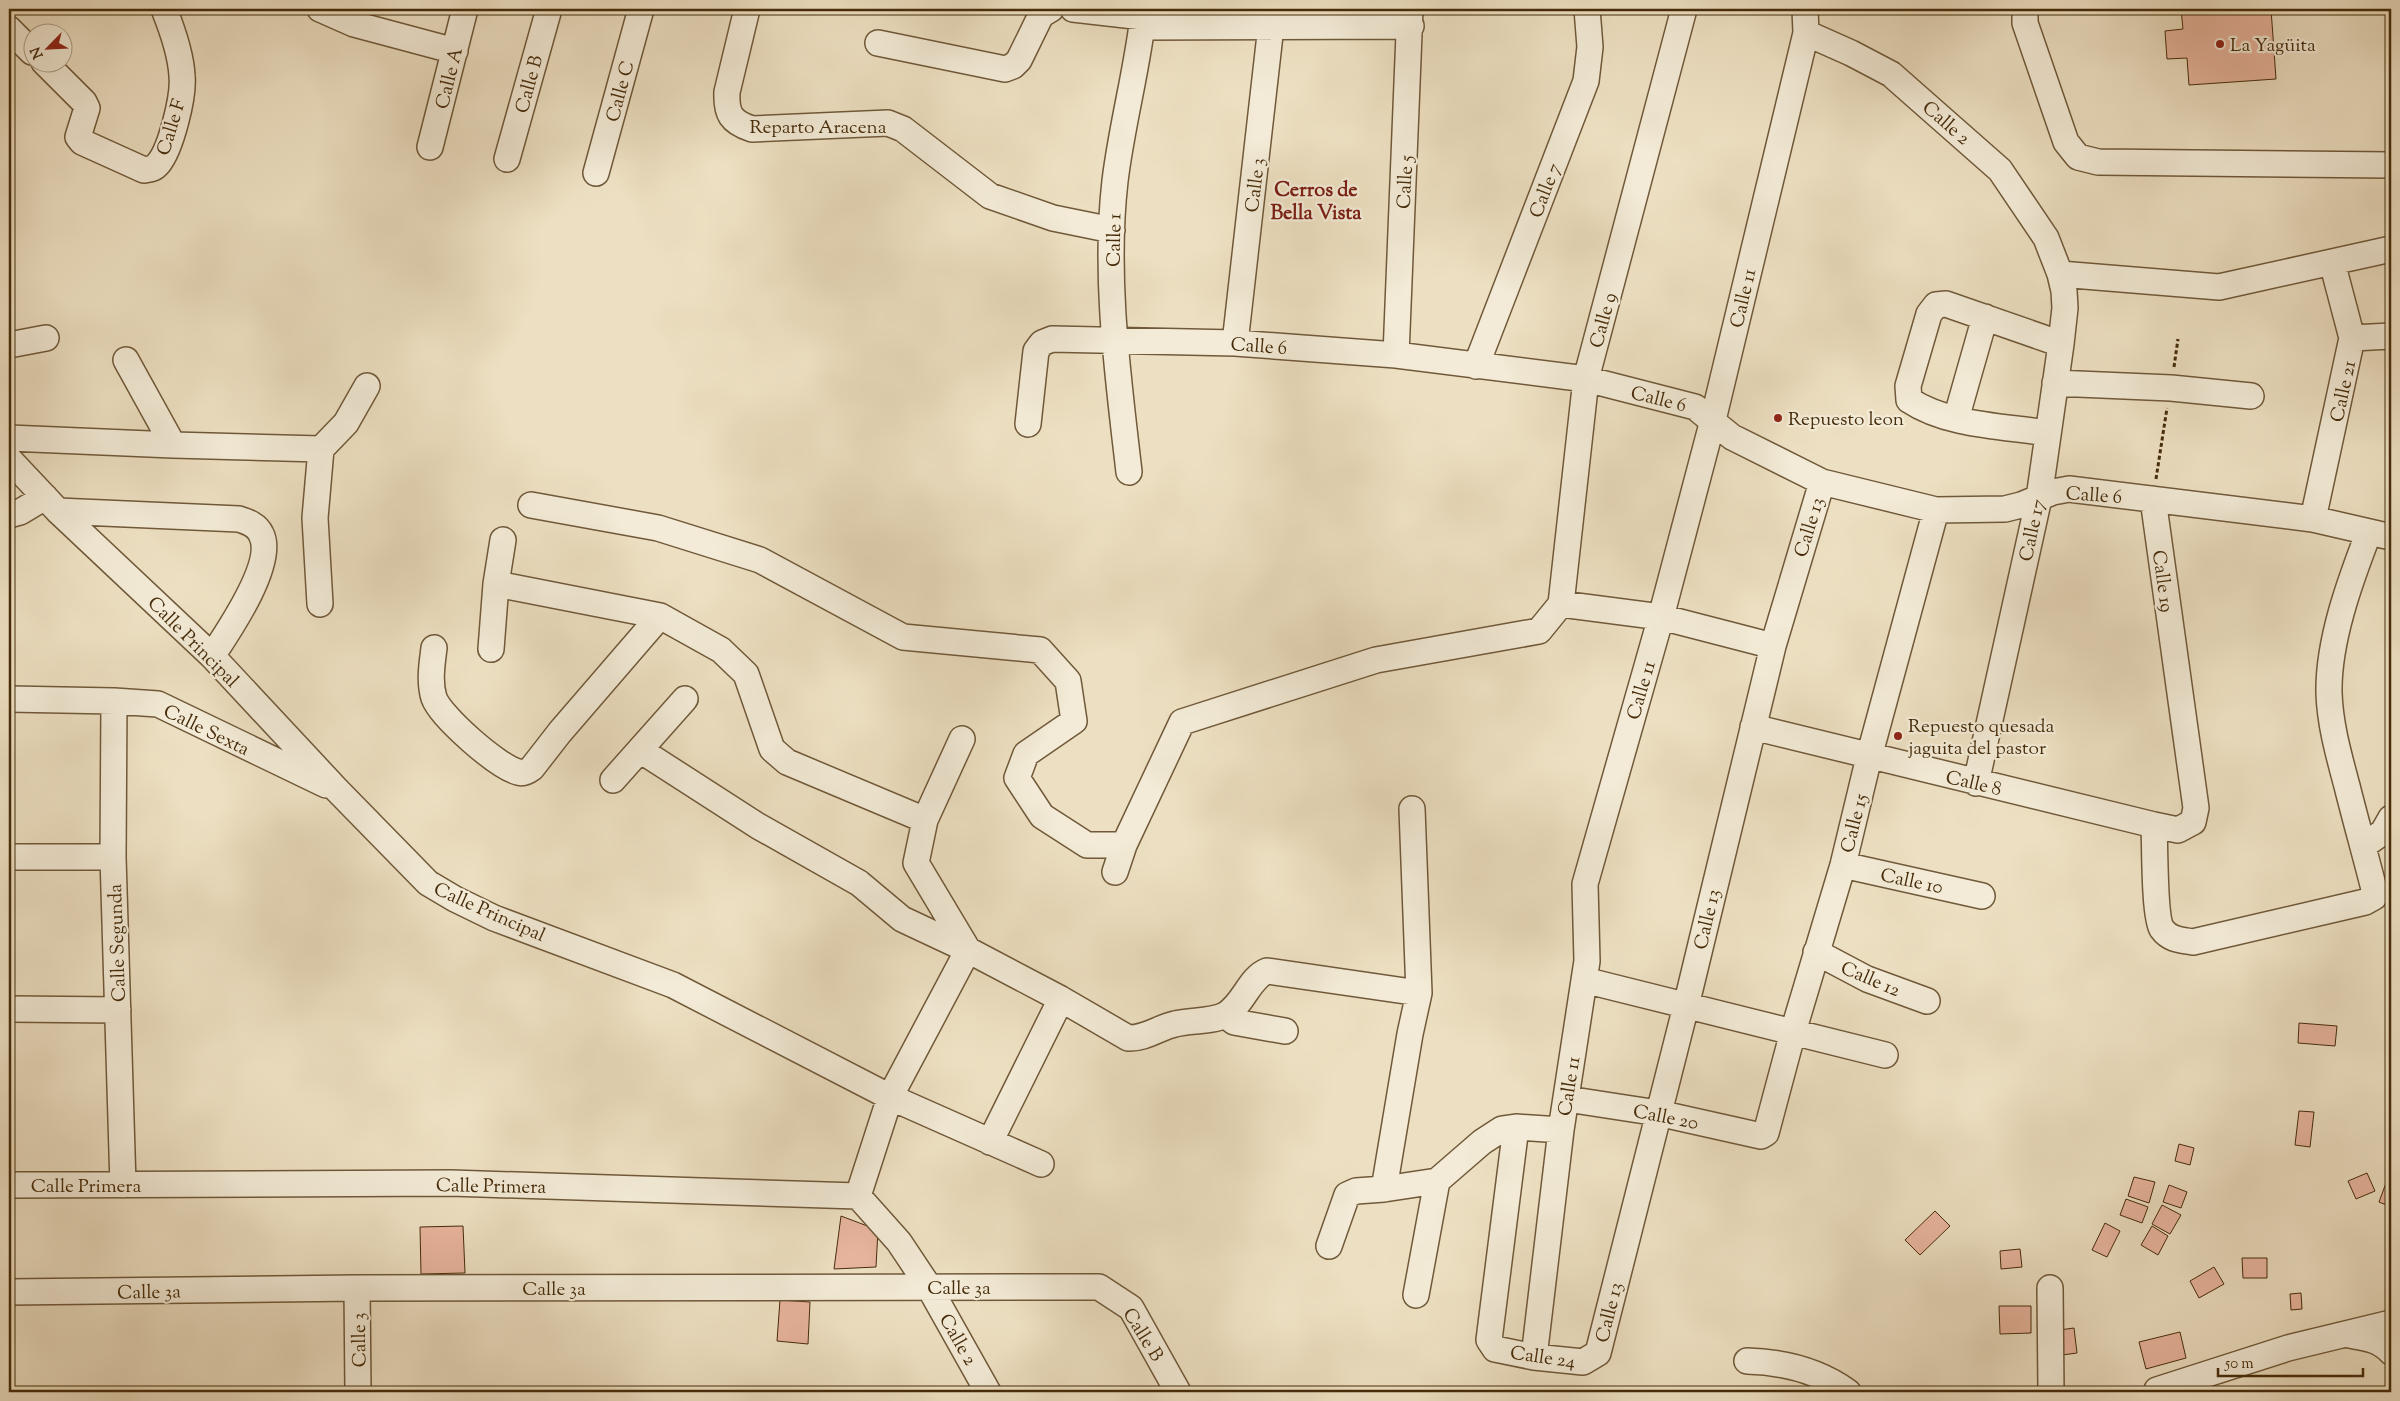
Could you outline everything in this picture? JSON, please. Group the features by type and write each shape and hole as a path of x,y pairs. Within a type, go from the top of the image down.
{"street":[{"name":"Calle F","path":"54,72 88,108 79,128 78,137 82,142 144,170 152,169 158,164 173,130 180,101 182,76 164,9"},
{"path":"320,9 354,24 455,51"},
{"name":"Calle A","path":"430,147 465,9"},
{"name":"Calle B","path":"507,159 549,9"},
{"name":"Calle C","path":"596,174 641,9"},
{"name":"Reparto Aracena","path":"747,9 727,92 726,106 731,118 740,125 752,129 888,123 904,130 990,196 1053,218 1112,230"},
{"path":"878,43 1005,69 1013,66 1018,60 1041,15 1051,9"},
{"path":"1073,9 1143,18 1286,20 1410,17"},
{"name":"Calle 7","path":"1476,366 1586,81 1590,47 1587,9"},
{"name":"Calle 9","path":"1561,604 1586,379 1684,9"},
{"path":"2025,9 2025,23 2066,142 2078,157 2098,162 2391,165"},
{"name":"Calle 5","path":"1396,355 1410,17"},
{"name":"Calle 1","path":"1129,472 1114,339 1112,230 1115,182 1143,18"},
{"name":"Calle 3","path":"1235,343 1286,20"},
{"name":"Calle 2","path":"1805,21 1852,53 1891,74 2000,170 2046,238 2060,274"},
{"name":"Calle 11","path":"1534,1357 1562,1130 1587,961 1585,884 1661,617 1713,420 1805,21"},
{"path":"9,29 22,42"},
{"path":"2060,274 2219,287 2391,250"},
{"name":"Calle 21","path":"2313,519 2352,338 2332,262"},
{"name":"Calle 17","path":"1976,783 2039,498 2065,308 2060,274"},
{"path":"2048,433 1956,419 1919,406 1909,400 1908,386 1929,314 1936,304 1946,304 2061,344"},
{"path":"1956,419 1985,317"},
{"path":"2352,338 2391,336"},
{"path":"9,345 46,338"},
{"name":"Calle 6","path":"1028,424 1036,350 1042,343 1052,339 1235,343 1396,355 1586,379 1695,407 1732,437 1822,482 1936,510 2005,510 2053,492 2069,489 2313,519 2380,535"},
{"path":"126,360 173,446"},
{"path":"2055,383 2171,388 2251,396"},
{"path":"320,604 315,518 321,449 346,423 366,386"},
{"path":"9,438 173,446 321,449"},
{"name":"Calle Principal","path":"9,459 52,504 212,656 337,790 428,883 494,918 673,985 890,1097 1041,1164"},
{"name":"Calle 13","path":"1595,1356 1598,1352 1686,1006 1773,646 1822,482"},
{"name":"Calle 19","path":"2153,499 2196,808 2194,822"},
{"path":"9,515 52,504 239,519 253,524 262,534 263,559 244,607 212,656"},
{"path":"531,505 658,528 760,560 903,637 1040,650 1068,681 1074,721 1026,754 1017,778 1042,816 1087,844 1124,846"},
{"name":"Calle 15","path":"1764,1135 1843,865 1869,757 1936,510"},
{"path":"2154,825 2161,928 2173,939 2193,942 2370,901 2375,893 2341,765 2329,693 2331,665 2343,607 2380,535"},
{"path":"491,648 496,584 503,540"},
{"path":"496,584 660,616 722,650 746,674 772,749 787,762 925,820"},
{"path":"1115,872 1124,846 1182,722 1376,660 1539,631 1561,604 1661,617 1773,646"},
{"path":"434,648 431,676 434,697 442,712 484,752 518,772 526,772 532,768 560,732 660,616"},
{"name":"Calle Sexta","path":"9,699 114,701 158,704 337,790"},
{"path":"613,780 685,699"},
{"name":"Calle Segunda","path":"114,701 113,856 123,1185"},
{"name":"Calle 8","path":"1753,727 1869,757 2154,825 2178,830 2194,822"},
{"path":"962,739 925,820 916,863 968,950"},
{"path":"640,750 758,826 859,883 902,919 968,950 1061,999 1128,1038 1136,1038 1174,1024 1225,1015 1245,997 1252,982 1260,974 1267,971 1419,993"},
{"path":"1384,1189 1410,1034 1419,993 1412,809"},
{"path":"2363,846 2383,832 2391,818"},
{"path":"9,857 113,856"},
{"name":"Calle 10","path":"1843,865 1982,896"},
{"path":"929,1287 899,1242 858,1196 890,1097 968,950"},
{"name":"Calle 12","path":"1816,952 1867,979 1927,1001"},
{"path":"1584,980 1885,1055"},
{"path":"990,1142 1061,999"},
{"path":"9,1010 118,1010"},
{"path":"1225,1015 1234,1022 1285,1031"},
{"name":"Calle 20","path":"1567,1098 1658,1113 1761,1136 1764,1135"},
{"path":"1329,1246 1347,1195 1356,1191 1412,1186 1437,1181 1482,1142 1502,1129 1516,1127 1562,1130"},
{"name":"Calle 24","path":"1516,1127 1489,1340 1490,1345 1495,1349 1534,1357 1583,1362 1595,1356"},
{"path":"1416,1295 1437,1181"},
{"name":"Calle Primera","path":"9,1185 451,1183 858,1196"},
{"name":"Calle 2","path":"929,1287 988,1392"},
{"name":"Calle B","path":"1099,1287 1131,1308 1178,1392"},
{"name":"Calle 3a","path":"9,1292 358,1288 1099,1287"},
{"name":"Calle 3","path":"358,1288 358,1392"},
{"path":"2050,1288 2051,1392"},
{"path":"2159,1391 2288,1348 2391,1323"},
{"path":"2342,1334 2371,1338 2383,1343 2391,1352"},
{"path":"1746,1362 1771,1362 1816,1374 1848,1392"}],"path":[{"path":"2153,499 2178,339"}],"building":[{"name":"La Yagüita","path":"2181,9 2271,9 2276,79 2189,85 2187,58 2167,59 2165,31 2183,29"},
{"path":"2299,1023 2337,1026 2335,1046 2298,1043"},
{"path":"2299,1111 2314,1112 2310,1147 2295,1145"},
{"path":"2179,1144 2194,1148 2190,1165 2175,1161"},
{"path":"2367,1173 2375,1191 2356,1199 2348,1181"},
{"path":"2134,1177 2155,1182 2149,1203 2128,1196"},
{"path":"2386,1183 2391,1185 2391,1207 2379,1202"},
{"path":"2169,1185 2187,1192 2181,1208 2163,1202"},
{"path":"2126,1199 2148,1207 2142,1223 2120,1215"},
{"path":"2162,1205 2181,1215 2170,1234 2152,1224"},
{"path":"1935,1211 1950,1226 1920,1255 1905,1240"},
{"path":"841,1216 878,1230 876,1267 834,1269"},
{"path":"2105,1223 2120,1231 2107,1257 2092,1250"},
{"path":"463,1226 465,1273 421,1274 420,1227"},
{"path":"2152,1226 2168,1236 2158,1255 2141,1245"},
{"path":"2020,1249 2022,1267 2001,1269 2000,1251"},
{"path":"2242,1258 2267,1258 2267,1278 2243,1278"},
{"path":"2214,1267 2224,1284 2199,1298 2190,1281"},
{"path":"2301,1293 2302,1309 2291,1310 2290,1294"},
{"path":"780,1300 810,1302 808,1344 777,1341"},
{"path":"1999,1306 2031,1306 2031,1333 2000,1334"},
{"path":"2074,1328 2077,1353 2055,1356 2052,1331"},
{"path":"2180,1332 2186,1358 2146,1369 2139,1342"}],"place":[{"name":"La Yagüita","path":"2220,44"},
{"name":"Repuesto leon","path":"1778,418"},
{"name":"Repuesto quesada jaguita del pastor","path":"1898,736"}],"district":[{"name":"Cerros de Bella Vista","path":"1316,200"}]}
